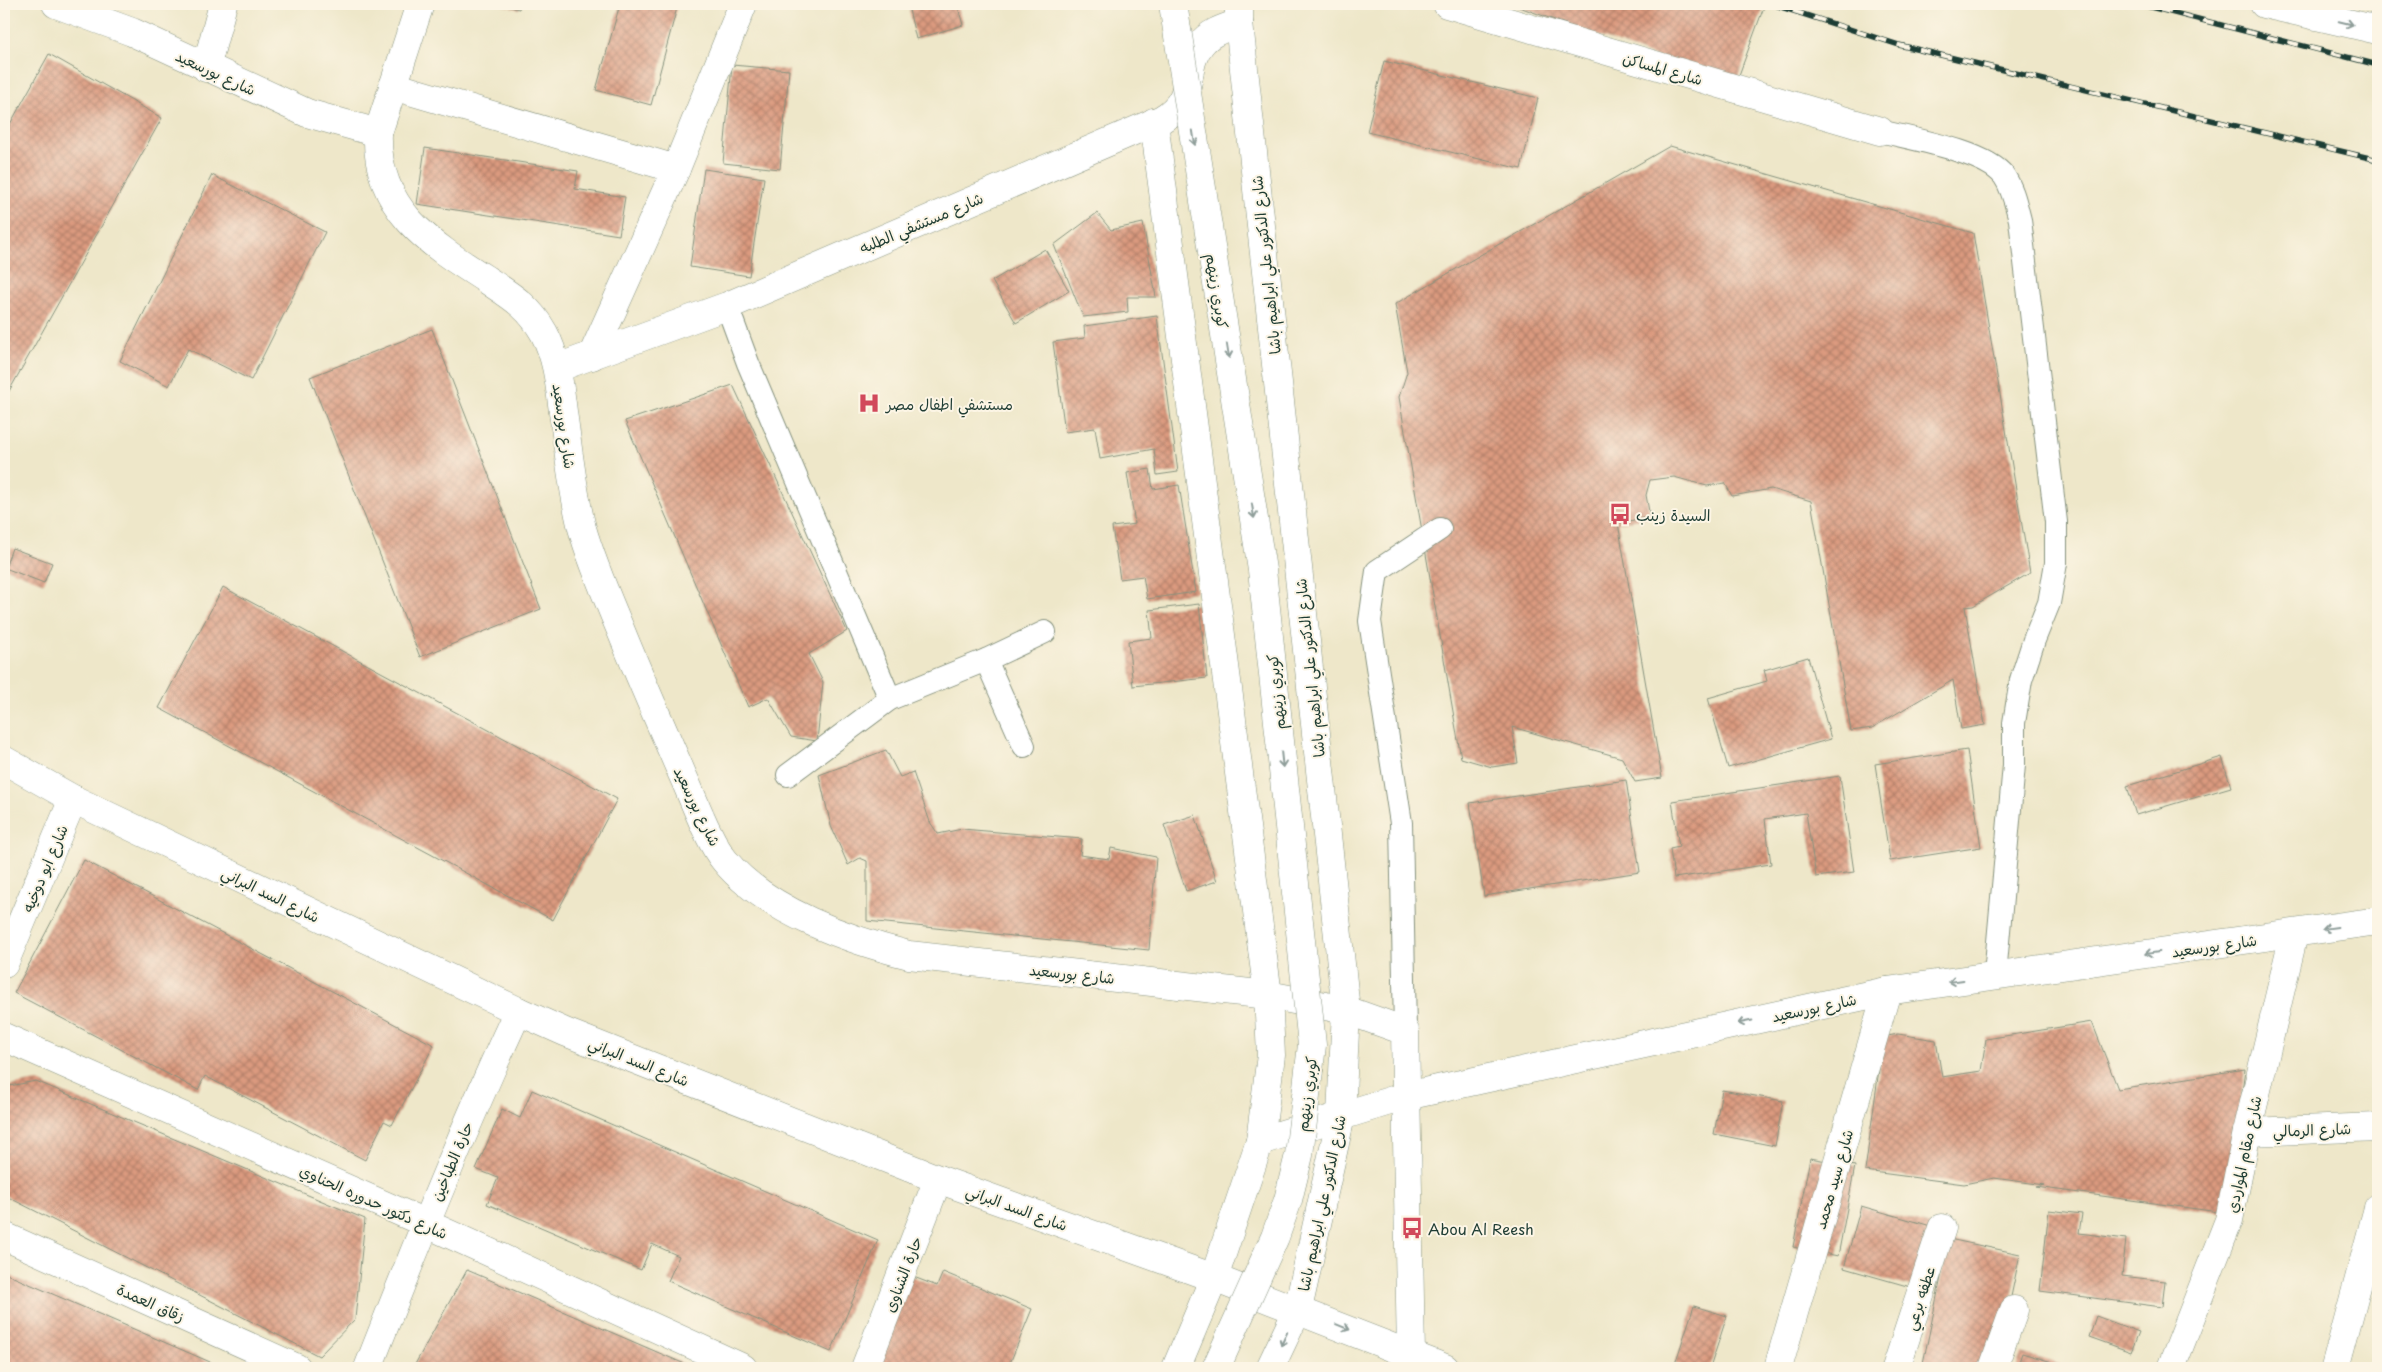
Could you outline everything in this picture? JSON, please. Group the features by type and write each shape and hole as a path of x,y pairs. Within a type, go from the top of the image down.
{"street":[{"path":"206,68 223,4"},
{"name":"شارع بورسعيد","path":"420,4 378,133 377,151 382,178 394,202 410,223 454,258 519,300 544,333 557,368 581,519 598,575 661,729 700,814 724,860 749,884 788,909 827,929 868,945 910,955 1268,995 1346,1010 1405,1031"},
{"path":"592,356 676,169 743,4"},
{"name":"كوبري زينهم","path":"1173,4 1262,570 1312,1045 1299,1155 1288,1200 1275,1237 1216,1368"},
{"name":"شارع المساكن","path":"1447,4 1880,131"},
{"name":"شارع بورسعيد","path":"66,5 132,32 307,114 378,133"},
{"path":"2277,5 2378,30"},
{"name":"شارع مستشفي الطلبه","path":"557,368 727,306 1170,114 1182,99 1200,45 1239,14"},
{"name":"شارع الدكتور علي ابراهيم باشا","path":"1239,14 1346,1010 1341,1116 1298,1309 1270,1368"},
{"path":"393,86 676,169"},
{"path":"1154,122 1268,995 1271,1056 1260,1141 1214,1278 1176,1368"},
{"name":"شارع السد البراني","path":"4,760 74,799 518,1011 938,1179 1298,1309 1445,1368"},
{"name":"شارع ابو دوخيه","path":"4,964 74,799"},
{"name":"شارع بورسعيد","path":"1260,1141 1406,1096 1887,991 2378,921"},
{"name":"شارع مقام المواردي","path":"2171,1368 2229,1220 2247,1132 2294,934"},
{"name":"شارع سيد محمد","path":"1778,1368 1887,991"},
{"name":"حارة الطباخين","path":"368,1368 475,1103 518,1011"},
{"path":"1405,1031 1411,1355"},
{"name":"شارع دكتور حدوره الحناوي","path":"4,1037 425,1223 743,1368"},
{"name":"شارع الرمالي","path":"2247,1132 2378,1127"},
{"name":"حارة الشناوى","path":"865,1368 938,1179"},
{"path":"2335,1368 2378,1208"},
{"name":"عطفه برعي","path":"1896,1368 1942,1228"},
{"name":"زقاق العمدة","path":"4,1236 297,1368"},
{"path":"1994,1368 2014,1310"}],"lane":[{"path":"1880,131 1966,154 1992,165 2003,176 2015,198 2020,220 2056,522 2056,563 2049,603 2021,680 2014,723 2014,765 1995,975"},
{"path":"727,306 748,362 890,699"},
{"path":"1405,1031 1401,823 1370,621 1378,571 1440,529"},
{"path":"788,776 890,699 986,660 1045,632"},
{"path":"986,660 1024,746"}],"building":[{"path":"498,4 520,4 519,9"},
{"path":"620,4 678,4 651,105 596,90"},
{"path":"930,4 957,4 963,25 916,39 909,10"},
{"path":"1511,4 1765,4 1735,86"},
{"path":"49,54 162,118 4,400 4,135"},
{"path":"1384,61 1538,98 1521,169 1367,132"},
{"path":"732,65 789,70 780,169 723,163"},
{"path":"1670,146 1973,233 2030,573 1973,606 1965,607 1985,725 1961,729 1953,680 1872,728 1851,731 1811,501 1771,489 1732,496 1725,483 1707,486 1674,477 1650,480 1646,495 1650,517 1618,523 1662,778 1635,782 1622,758 1512,727 1518,763 1492,767 1461,758 1399,397 1407,372 1395,304"},
{"path":"425,148 578,171 575,189 625,197 619,235 417,204"},
{"path":"704,169 764,178 749,276 690,267"},
{"path":"212,175 325,232 251,380 188,349 169,386 120,361"},
{"path":"1097,213 1111,230 1143,223 1156,297 1127,297 1128,312 1083,317 1054,245"},
{"path":"1045,249 1069,291 1016,323 992,281"},
{"path":"1157,316 1178,472 1157,475 1154,449 1100,459 1095,428 1065,432 1053,342 1085,338 1084,326"},
{"path":"432,329 541,609 420,657 310,377"},
{"path":"733,385 847,631 809,654 823,682 817,741 791,737 768,698 748,707 625,421"},
{"path":"1150,469 1153,489 1179,485 1196,592 1147,599 1143,576 1120,579 1112,527 1135,524 1127,473"},
{"path":"12,548 52,563 44,583 5,568"},
{"path":"223,587 617,799 553,920 159,708"},
{"path":"1199,604 1207,678 1133,686 1128,641 1152,638 1149,610"},
{"path":"1808,657 1831,739 1728,768 1708,698 1767,681 1764,670"},
{"path":"886,750 900,777 913,772 930,822 938,834 962,829 1082,839 1080,855 1109,859 1111,848 1156,857 1149,950 867,921 867,861 860,858 848,865 831,826 819,775"},
{"path":"1967,750 1981,847 1890,861 1875,764"},
{"path":"2222,757 2231,787 2136,815 2127,786"},
{"path":"1840,776 1854,872 1816,877 1806,813 1765,819 1771,864 1674,878 1670,849 1679,847 1672,801"},
{"path":"1626,780 1640,872 1484,896 1470,803"},
{"path":"1195,815 1217,881 1186,891 1164,825"},
{"path":"84,860 434,1045 392,1125 384,1121 365,1160 205,1076 198,1090 14,993"},
{"path":"2092,1022 2118,1089 2245,1069 2226,1213 2036,1187 2045,1185 1994,1178 1964,1184 1865,1171 1881,1055 1878,1038 1898,1034 1936,1040 1942,1077 1981,1071 1986,1039"},
{"path":"36,1081 365,1219 355,1319 319,1356 4,1195 4,1087"},
{"path":"532,1090 878,1240 831,1352 668,1281 679,1256 652,1244 641,1270 487,1204 498,1178 476,1169 502,1109 520,1118"},
{"path":"1722,1090 1783,1101 1775,1146 1714,1134"},
{"path":"1810,1158 1855,1166 1838,1256 1793,1247"},
{"path":"1861,1206 1945,1230 1928,1292 1844,1268"},
{"path":"2049,1210 2082,1214 2079,1233 2126,1239 2122,1276 2165,1281 2162,1307 2040,1291"},
{"path":"1949,1239 2020,1254 1996,1368 1922,1368"},
{"path":"467,1270 694,1368 413,1368"},
{"path":"943,1272 1032,1309 1008,1368 874,1368 911,1276 937,1286"},
{"path":"4,1273 224,1368 4,1368"},
{"path":"1694,1306 1727,1316 1710,1368 1689,1368 1675,1364"},
{"path":"2096,1316 2139,1332 2131,1352 2089,1337"},
{"path":"2022,1353 2072,1368 2017,1368"}],"railway":[{"path":"1772,4 1899,45 2378,160"},
{"path":"2139,4 2378,65"}],"place":[{"name":"مستشفي اطفال مصر","path":"869,403"},
{"name":"السيدة زينب","path":"1620,514"},
{"name":"Abou Al Reesh","path":"1412,1228"}]}
